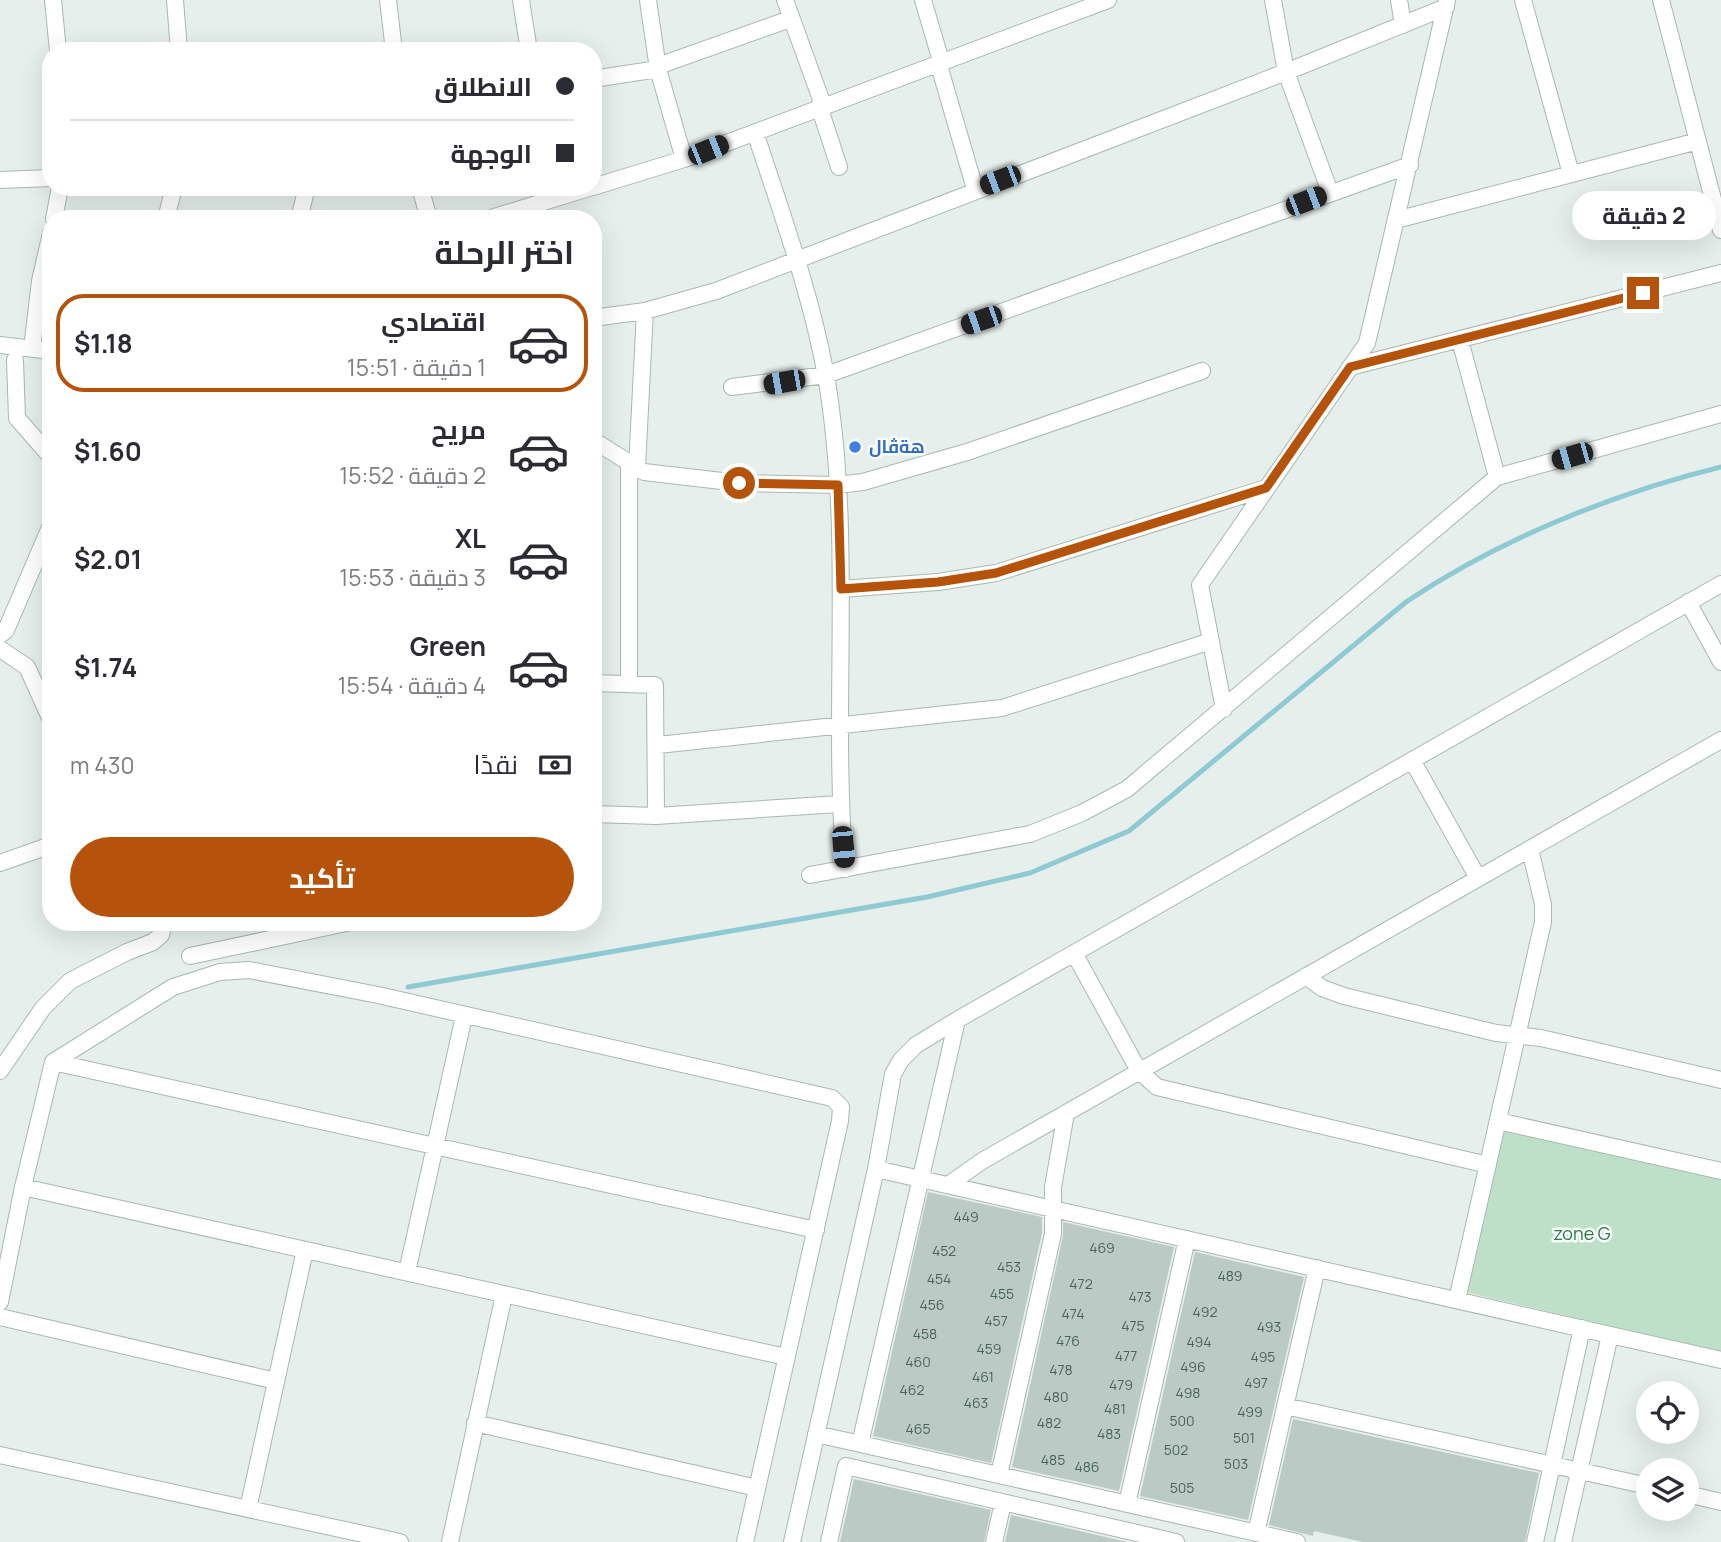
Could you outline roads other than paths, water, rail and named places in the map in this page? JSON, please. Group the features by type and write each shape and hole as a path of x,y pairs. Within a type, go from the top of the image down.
{"street":[{"path":"53,0 57,42"},
{"path":"175,0 178,42"},
{"path":"388,0 393,42"},
{"path":"521,0 528,42"},
{"path":"648,0 658,67 684,159"},
{"path":"785,0 839,167"},
{"path":"923,0 975,189"},
{"path":"1055,0 1061,17"},
{"path":"602,184 684,159 1108,0"},
{"path":"1273,0 1286,72 1331,192"},
{"path":"1399,0 1403,24"},
{"path":"1523,0 1571,174"},
{"path":"1661,0 1721,230"},
{"path":"602,317 645,311 716,291 975,189 1286,72 1447,3"},
{"path":"1224,709 1200,585 1367,343 1447,3"},
{"path":"602,77 658,67 790,19"},
{"path":"755,132 797,260 826,375 838,485 841,589 839,804 845,869"},
{"path":"1396,220 1698,141"},
{"path":"732,387 826,375 1410,165"},
{"path":"0,180 42,178"},
{"path":"518,210 563,196"},
{"path":"42,272 22,352 17,418 42,447"},
{"path":"1350,367 1721,273"},
{"path":"629,684 633,465 645,311"},
{"path":"1460,340 1497,477"},
{"path":"0,345 22,352 42,351"},
{"path":"0,386 22,352"},
{"path":"602,446 644,472 739,483 838,485 863,482 967,452 1202,371"},
{"path":"810,875 1030,834 1082,813 1127,789 1497,477 1721,414"},
{"path":"841,589 938,582 996,573 1266,488"},
{"path":"0,635 6,630 42,546"},
{"path":"792,1542 876,1169 893,1074 916,1045 1721,584"},
{"path":"1688,602 1721,662"},
{"path":"658,745 839,728 1002,708 1211,641"},
{"path":"0,649 27,667 42,700"},
{"path":"602,684 655,685 658,745 656,816"},
{"path":"948,1185 982,1161 1721,740"},
{"path":"1412,760 1478,878"},
{"path":"602,814 656,816 839,804"},
{"path":"0,863 42,848"},
{"path":"1457,1300 1543,922 1543,904 1530,849"},
{"path":"0,1071 43,1008 70,981 153,942 162,931"},
{"path":"190,956 308,931"},
{"path":"1074,953 1139,1071 1157,1087 1488,1165"},
{"path":"0,1302 23,1188 53,1062 173,987 219,972 249,970 832,1098 841,1107 841,1121 745,1542"},
{"path":"1306,976 1322,988 1344,996 1496,1033 1518,1035 1721,1080"},
{"path":"407,1272 464,1016"},
{"path":"860,1444 957,1020"},
{"path":"53,1062 816,1230"},
{"path":"999,1475 1053,1234 1052,1209 1066,1113"},
{"path":"1498,1121 1721,1171"},
{"path":"876,1169 1721,1360"},
{"path":"23,1188 786,1357"},
{"path":"1127,1504 1187,1239"},
{"path":"248,1509 305,1250"},
{"path":"1256,1533 1317,1268"},
{"path":"450,1542 504,1295"},
{"path":"0,1317 276,1381"},
{"path":"1535,1542 1582,1328"},
{"path":"1563,1542 1610,1335"},
{"path":"1285,1406 1636,1483"},
{"path":"475,1423 757,1488"},
{"path":"816,1434 1297,1542"},
{"path":"0,1455 248,1509 345,1537 400,1542"},
{"path":"829,1542 846,1466 1174,1542"},
{"path":"1699,1497 1721,1502"},
{"path":"994,1542 1003,1503"}],"waterway":[{"path":"408,987 927,897 1030,873 1129,831 1406,602 1442,579 1558,521 1639,491 1721,467"}],"place":[{"name":"هةڤال","path":"855,447"}],"park label":[{"name":"zone G","path":"1582,1234"}]}
